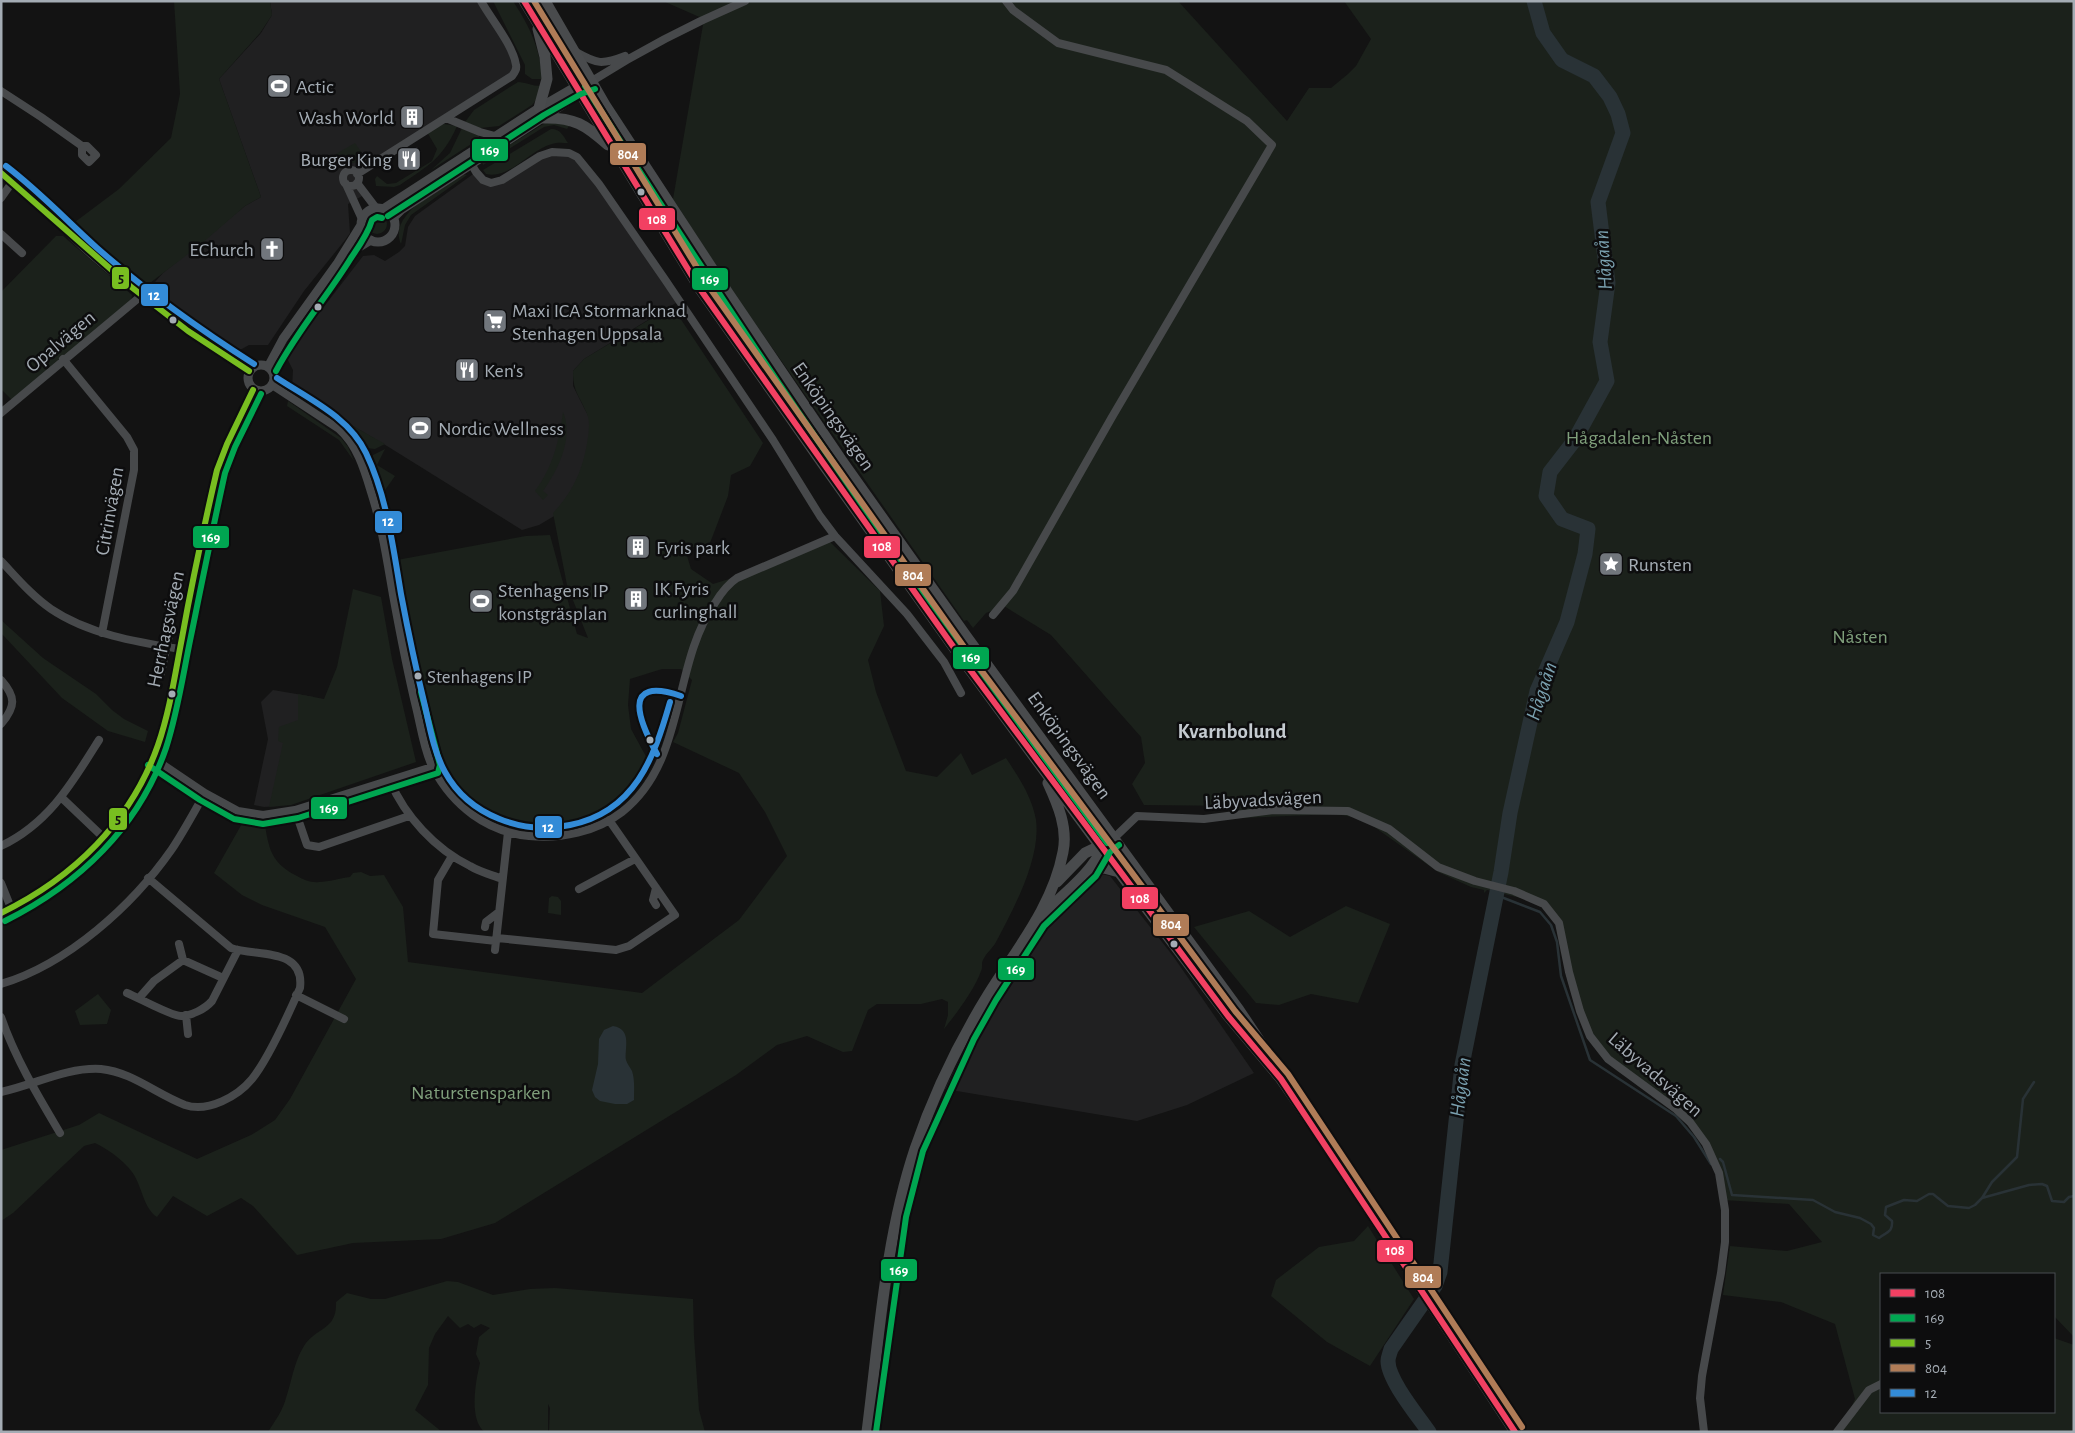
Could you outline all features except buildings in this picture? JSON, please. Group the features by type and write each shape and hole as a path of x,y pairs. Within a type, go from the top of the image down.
{"main road":[{"name":"Enköpingsvägen","path":"524,1 700,288 898,570 1030,751 1234,1024 1281,1080"},
{"name":"Enköpingsvägen","path":"545,1 592,81 728,293 842,461 966,636 1239,1010 1263,1046 1281,1080"},
{"path":"536,20 545,56 547,79 541,113 582,124 617,154"},
{"path":"867,1432 885,1293 898,1215 915,1148 966,1034 988,995 1037,920 1057,877 1064,851 1063,823 1055,799 1030,751"},
{"path":"1052,888 1085,853 1102,847 1114,838"},
{"path":"1037,920 1089,870 1100,854 1102,847"},
{"path":"1089,870 1104,868 1119,872"},
{"path":"1281,1080 1516,1432"}],"street":[{"path":"357,174 512,76 516,71 516,65 509,47 481,1"},
{"path":"268,367 283,339 337,264 368,211 379,208 495,136 541,113 644,50 702,19 745,1"},
{"path":"993,615 1018,584 1112,417 1272,145 1247,121 1166,70 1058,43 1013,10 1006,1"},
{"path":"575,52 592,61 607,63 644,50"},
{"path":"1,91 82,146"},
{"path":"393,218 401,210 471,164 541,113"},
{"path":"446,118 495,136"},
{"path":"466,155 483,180 492,183 502,180 540,156 552,152 569,153 577,157 599,184 666,281 773,440 834,536 907,614 944,662 961,693"},
{"path":"350,170 357,174 357,183 379,208 389,211 393,218 395,228 392,235 382,242 371,240 365,235 362,222 343,179 345,172 350,170"},
{"path":"1,172 141,296 192,335 250,371"},
{"path":"1,198 13,181"},
{"path":"346,184 351,186 357,183"},
{"path":"1,234 22,253"},
{"path":"337,264 371,240"},
{"name":"Opalvägen","path":"1,412 141,296"},
{"name":"Citrinvägen","path":"63,359 127,437 135,455 134,470 102,633"},
{"path":"260,365 268,367 274,375 272,385 261,392 253,390 248,383 250,371 260,365"},
{"path":"272,385 339,429 349,437 356,450 376,507 404,655 432,766 458,803 473,816 491,827 508,832 541,837 558,836 591,829 609,820 634,800 655,772 668,740 698,632 707,614 728,585 737,578 834,536"},
{"name":"Herrhagsvägen","path":"1,913 40,893 57,881 104,838 126,810 153,758 180,649 217,470 226,444 253,390"},
{"path":"1,561 51,609 82,626 102,633 180,649"},
{"path":"161,673 170,631"},
{"path":"1,680 10,691 13,700 10,714 1,724"},
{"path":"1,846 27,830 62,798 99,740"},
{"path":"153,758 205,793 238,810 263,814 295,810 432,766"},
{"path":"390,781 409,816 452,856 470,867 502,879"},
{"path":"1,984 35,970 82,941 127,902 172,849 205,793"},
{"path":"62,798 104,838"},
{"path":"295,810 307,845 319,847 409,816"},
{"name":"Läbyvadsvägen","path":"1114,838 1137,816 1204,819 1274,810 1348,811 1389,829 1438,867 1544,904 1559,923 1569,972 1580,1011 1590,1036 1608,1059 1676,1109 1690,1122 1706,1144 1716,1164 1723,1194 1725,1228 1723,1264 1701,1382 1700,1404 1704,1432"},
{"path":"452,856 438,880 433,934 496,943 609,950 623,948 675,915 609,820"},
{"path":"496,943 508,832"},
{"path":"579,889 635,859"},
{"path":"1,1092 75,1070 102,1070 131,1078 187,1106 204,1106 220,1102 242,1088 256,1073 296,995 301,977 299,969 294,962 281,956 238,950 219,939 148,878"},
{"path":"1,883 11,908"},
{"path":"656,888 653,900 656,904"},
{"path":"485,927 486,922 499,912"},
{"path":"179,944 183,960"},
{"path":"127,993 175,1015 186,1015 208,1006 238,950"},
{"path":"139,998 154,981 179,961 183,960 223,978"},
{"path":"296,995 344,1019"},
{"path":"186,1015 188,1034"},
{"path":"1,1017 7,1034 31,1083 60,1133"},
{"path":"1837,1432 1864,1395 1872,1387 1880,1384"}],"shaded area":[{"path":"270,1 481,1 509,47 516,71 357,173 364,195 348,204 350,233 304,291 268,345 249,345 231,355 147,296 163,273 245,206 261,197 219,79 261,33 272,15"},
{"path":"552,152 577,157 679,301 584,359 573,371 573,386 602,443 610,483 539,525 522,530 387,446 300,395 292,389 293,370 286,356 363,256 374,255 385,261 405,246 408,227 415,216 476,172 492,183"},
{"path":"273,690 314,697 328,777 279,806 264,807 254,805 268,739 261,702"},
{"path":"1101,874 1110,876 1173,956 1254,1073 1187,1105 1137,1121 945,1089 973,1032 1011,969 1068,897 1092,876"},
{"path":"613,1026 623,1031 625,1035 626,1060 633,1074 634,1100 627,1104 600,1101 595,1097 592,1090 598,1064 599,1039 604,1030"}],"green space":[{"path":"174,1 270,1 272,15 260,33 219,79 261,197 245,206 200,245 142,289 71,225 119,189 171,138 180,94"},
{"path":"493,1 513,1 533,38 543,79 532,79 525,74 525,65"},
{"name":"Hågadalen-Nåsten","path":"663,1 1178,1 1287,121 1309,88 1331,88 1348,74 1356,66 1371,39 1344,1 2074,1 2074,1337 2055,1317 2055,1273 1880,1273 1880,1413 2055,1413 2055,1338 2074,1345 2073,1432 1840,1432 1855,1399 1835,1324 1781,1302 1723,1295 1730,1246 1787,1251 1822,1242 1789,1204 1723,1200 1717,1169 1695,1130 1647,1089 1617,1071 1598,1050 1590,1036 1557,927 1542,903 1487,890 1484,893 1484,890 1471,887 1438,872 1363,819 1336,814 1240,818 1239,806 1144,805 1132,784 1145,763 1141,737 1051,635 1004,606 986,613 973,628 967,620 964,621 733,292 673,199 704,19"},
{"path":"518,82 541,86 537,99 532,105 499,126 480,128 465,122 474,110"},
{"path":"545,123 571,123 567,129 554,125 544,127 483,165 482,162"},
{"path":"444,124 457,126 446,146 434,160 400,185 394,187 376,186 375,179 377,176 387,184 396,183 432,161 437,149 427,132"},
{"path":"462,128 479,136 479,139 431,170 450,153"},
{"path":"551,129 563,135 568,143 556,143 544,147 503,173 495,175 486,174 483,170"},
{"path":"355,143 364,156 360,159 360,162 343,164 329,162 329,158"},
{"path":"462,174 467,175 411,215 405,225 401,244 399,233 402,222 409,212 430,194"},
{"path":"377,214 384,217 387,224 384,231 377,234 370,231 367,224 370,217"},
{"path":"56,236 63,236 132,295 131,303 14,402 1,389 1,292"},
{"path":"357,256 329,293 323,294"},
{"name":"Naturstensparken","path":"672,306 763,443 750,466 731,475 728,496 710,543 685,549 691,569 713,584 761,569 830,542 880,591 884,626 868,660 876,692 906,771 937,777 961,753 972,775 1006,758 1028,795 1036,820 1036,835 1025,882 995,944 982,961 982,970 978,978 959,1009 944,1029 948,1015 948,1002 942,999 921,1004 877,1004 868,1010 852,1051 843,1052 807,1036 777,1045 736,1075 495,1223 441,1239 353,1243 297,1255 253,1206 241,1198 207,1216 173,1196 157,1217 152,1213 135,1177 124,1163 105,1148 95,1143 84,1146 13,1213 1,1221 1,1150 79,1125 99,1113 197,1159 251,1135 275,1120 290,1099 356,979 325,927 262,905 242,895 214,873 248,813 263,815 268,843 275,858 287,870 302,879 311,882 327,881 350,877 353,873 361,872 370,876 384,875 403,907 408,962 642,993 739,920 787,856 765,812 739,773 673,742 678,733 692,680 681,669 662,669 630,679 628,705 631,729 649,762 643,779 621,806 602,818 548,831 519,828 496,818 468,800 440,763 418,679 397,560 526,536 550,535 577,634 588,638 567,585 553,513 567,496 577,478 584,458 588,437 588,417 576,390 573,371 584,359"},
{"path":"302,321 304,327 288,350 283,348"},
{"path":"288,401 341,438 348,447 354,461 339,440 287,406"},
{"path":"563,412 567,432 563,453 543,491 548,495 543,500 535,491 551,463"},
{"path":"351,425 385,444 375,449 366,448"},
{"path":"385,449 377,465 395,476 383,493 371,459 373,455"},
{"path":"353,589 381,597 392,659 416,762 291,805 269,807 283,743 278,741 279,727 298,720 298,694 324,699 337,667"},
{"path":"1,620 43,658 96,694 124,719 148,731 145,742 108,731 62,698 1,633"},
{"path":"552,896 558,897 561,901 561,915 548,913 549,898"},
{"path":"1346,906 1390,924 1358,1003 1311,994 1279,1005 1256,1003 1194,927 1249,911 1290,937"},
{"path":"98,994 111,1010 107,1024 80,1025 75,1011"},
{"path":"1368,1226 1414,1299 1370,1366 1327,1342 1271,1296 1276,1280 1319,1247 1354,1241"},
{"path":"447,1281 458,1282 493,1295 530,1289 555,1288 693,1299 699,1410 705,1432 549,1432 550,1408 548,1404 548,1432 485,1432 476,1419 475,1389 480,1363 476,1354 479,1337 490,1328 481,1324 474,1328 468,1324 460,1328 448,1316 435,1334 429,1348 428,1385 415,1410 442,1432 268,1432 283,1407 295,1365 304,1346 330,1323 335,1311 336,1302 347,1293 371,1299 385,1299"}],"waterway":[{"name":"Hågaån","path":"1429,1432 1398,1388 1389,1369 1388,1358 1391,1349 1435,1286 1440,1272 1462,1065 1501,872 1510,813 1537,691 1567,622 1585,554 1588,529 1562,519 1546,496 1550,472 1574,441 1607,381 1600,342 1608,283 1598,202 1623,133 1618,114 1610,97 1594,76 1562,60 1543,33 1534,1"},
{"path":"1496,895 1540,912 1551,925 1557,942 1561,976 1590,1060 1676,1116 1694,1137 1711,1164"},
{"path":"1982,1198 1992,1182 2017,1157 2023,1099 2034,1082"},
{"path":"1720,1159 1723,1162 1732,1195 1813,1200 1835,1212 1860,1218 1871,1224 1874,1228 1873,1235 1879,1238 1891,1228 1892,1221 1885,1215 1886,1207 1904,1200 1917,1201 1929,1194 1933,1194 1948,1206 1969,1208 1982,1198 2029,1185 2042,1184 2047,1186 2052,1201 2064,1202 2069,1197 2074,1196"}],"transit line":[{"name":"108","path":"524,1 700,289 962,659 1228,1016 1281,1079 1515,1432"},
{"name":"804","path":"534,1 707,284 969,654 1235,1011 1288,1074 1522,1427"},
{"name":"169","path":"585,86 739,323 867,512 1107,843"},
{"name":"169","path":"388,216 544,115 581,94 595,89"},
{"name":"12","path":"6,166 134,279 193,323 254,364"},
{"name":"5","path":"1,173 130,286 188,331 249,371"},
{"name":"169","path":"276,371 293,342 360,244 372,220 377,217 382,218"},
{"name":"12","path":"277,378 315,401 339,419 359,440 366,453 379,487 388,522 409,636 435,748 445,772 455,787 468,800 483,811 499,819 534,827 570,825 592,818 611,808 626,795 638,780 657,743 670,702"},
{"name":"5","path":"1,913 52,883 96,845 132,799 146,773 158,745 169,705 194,575 217,470 227,444 253,390"},
{"name":"169","path":"5,921 58,889 103,850 123,828 140,803 154,777 166,748 174,720 225,473 235,447 261,394"},
{"name":"12","path":"657,754 641,716 639,706 642,697 649,692 661,691 681,696"},
{"name":"169","path":"148,765 200,800 234,819 263,824 298,818 438,773 440,765 421,692"},
{"name":"169","path":"876,1432 906,1217 923,1151 974,1039 996,1000 1044,926 1096,876 1110,852 1119,845"}],"place":[{"name":"Actic","path":"279,86"},
{"name":"Wash World","path":"412,117"},
{"name":"Burger King","path":"409,159"},
{"name":"EChurch","path":"272,249"},
{"name":"Maxi ICA Stormarknad Stenhagen Uppsala","path":"495,321"},
{"name":"Ken's","path":"467,370"},
{"name":"Nordic Wellness","path":"420,428"},
{"name":"Fyris park","path":"638,547"},
{"name":"Runsten","path":"1611,564"},
{"name":"IK Fyris curlinghall","path":"636,599"},
{"name":"Stenhagens IP konstgräsplan","path":"481,601"},
{"name":"Stenhagens IP","path":"418,676"}],"district":[{"name":"Kvarnbolund","path":"1232,731"}],"park label":[{"name":"Nåsten","path":"1860,636"}]}
